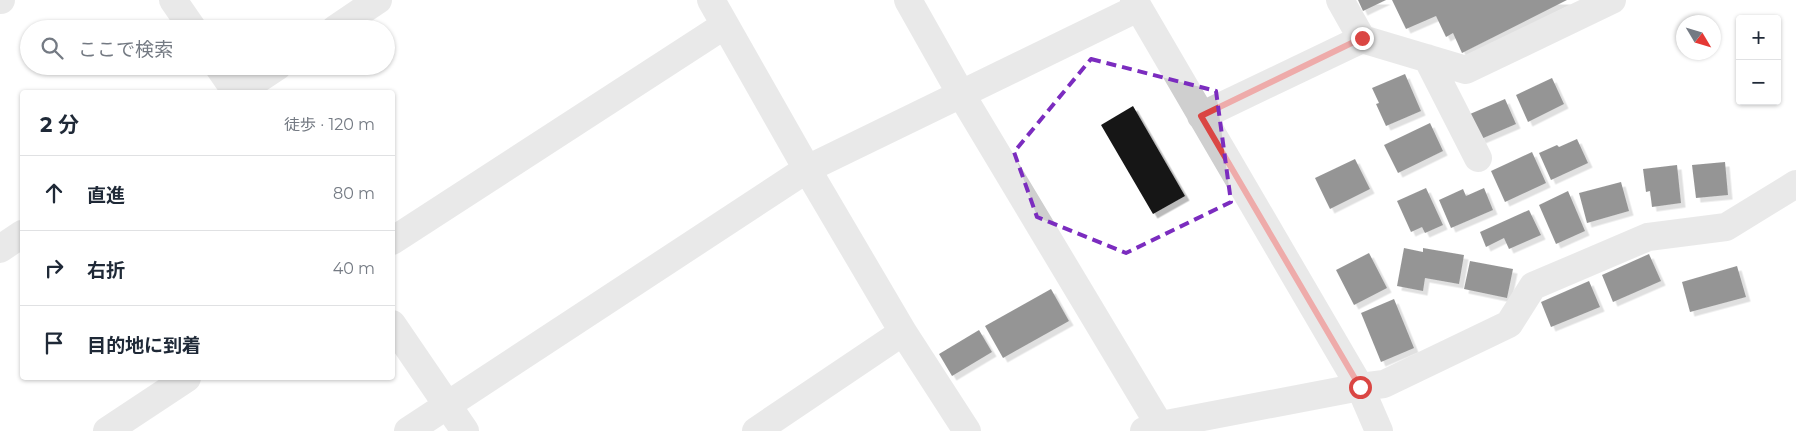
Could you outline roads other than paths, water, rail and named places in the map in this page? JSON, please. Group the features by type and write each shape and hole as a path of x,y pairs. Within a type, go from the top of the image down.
{"street":[{"path":"173,0 186,20"},
{"path":"348,20 378,0"},
{"path":"711,0 807,169 903,332 967,431"},
{"path":"908,0 1156,429 1360,387 1384,384 1509,324 1533,286 1648,237 1726,226 1796,184"},
{"path":"1340,0 1362,38 1466,70 1612,0"},
{"path":"408,431 807,169 961,94 1136,4 1360,387 1380,431"},
{"path":"395,239 725,25"},
{"path":"1201,116 1362,38"},
{"path":"1427,58 1478,158"},
{"path":"225,75 236,90"},
{"path":"240,90 264,75"},
{"path":"0,249 20,235"},
{"path":"395,328 465,431"},
{"path":"756,431 903,332"},
{"path":"107,431 184,380"}]}
